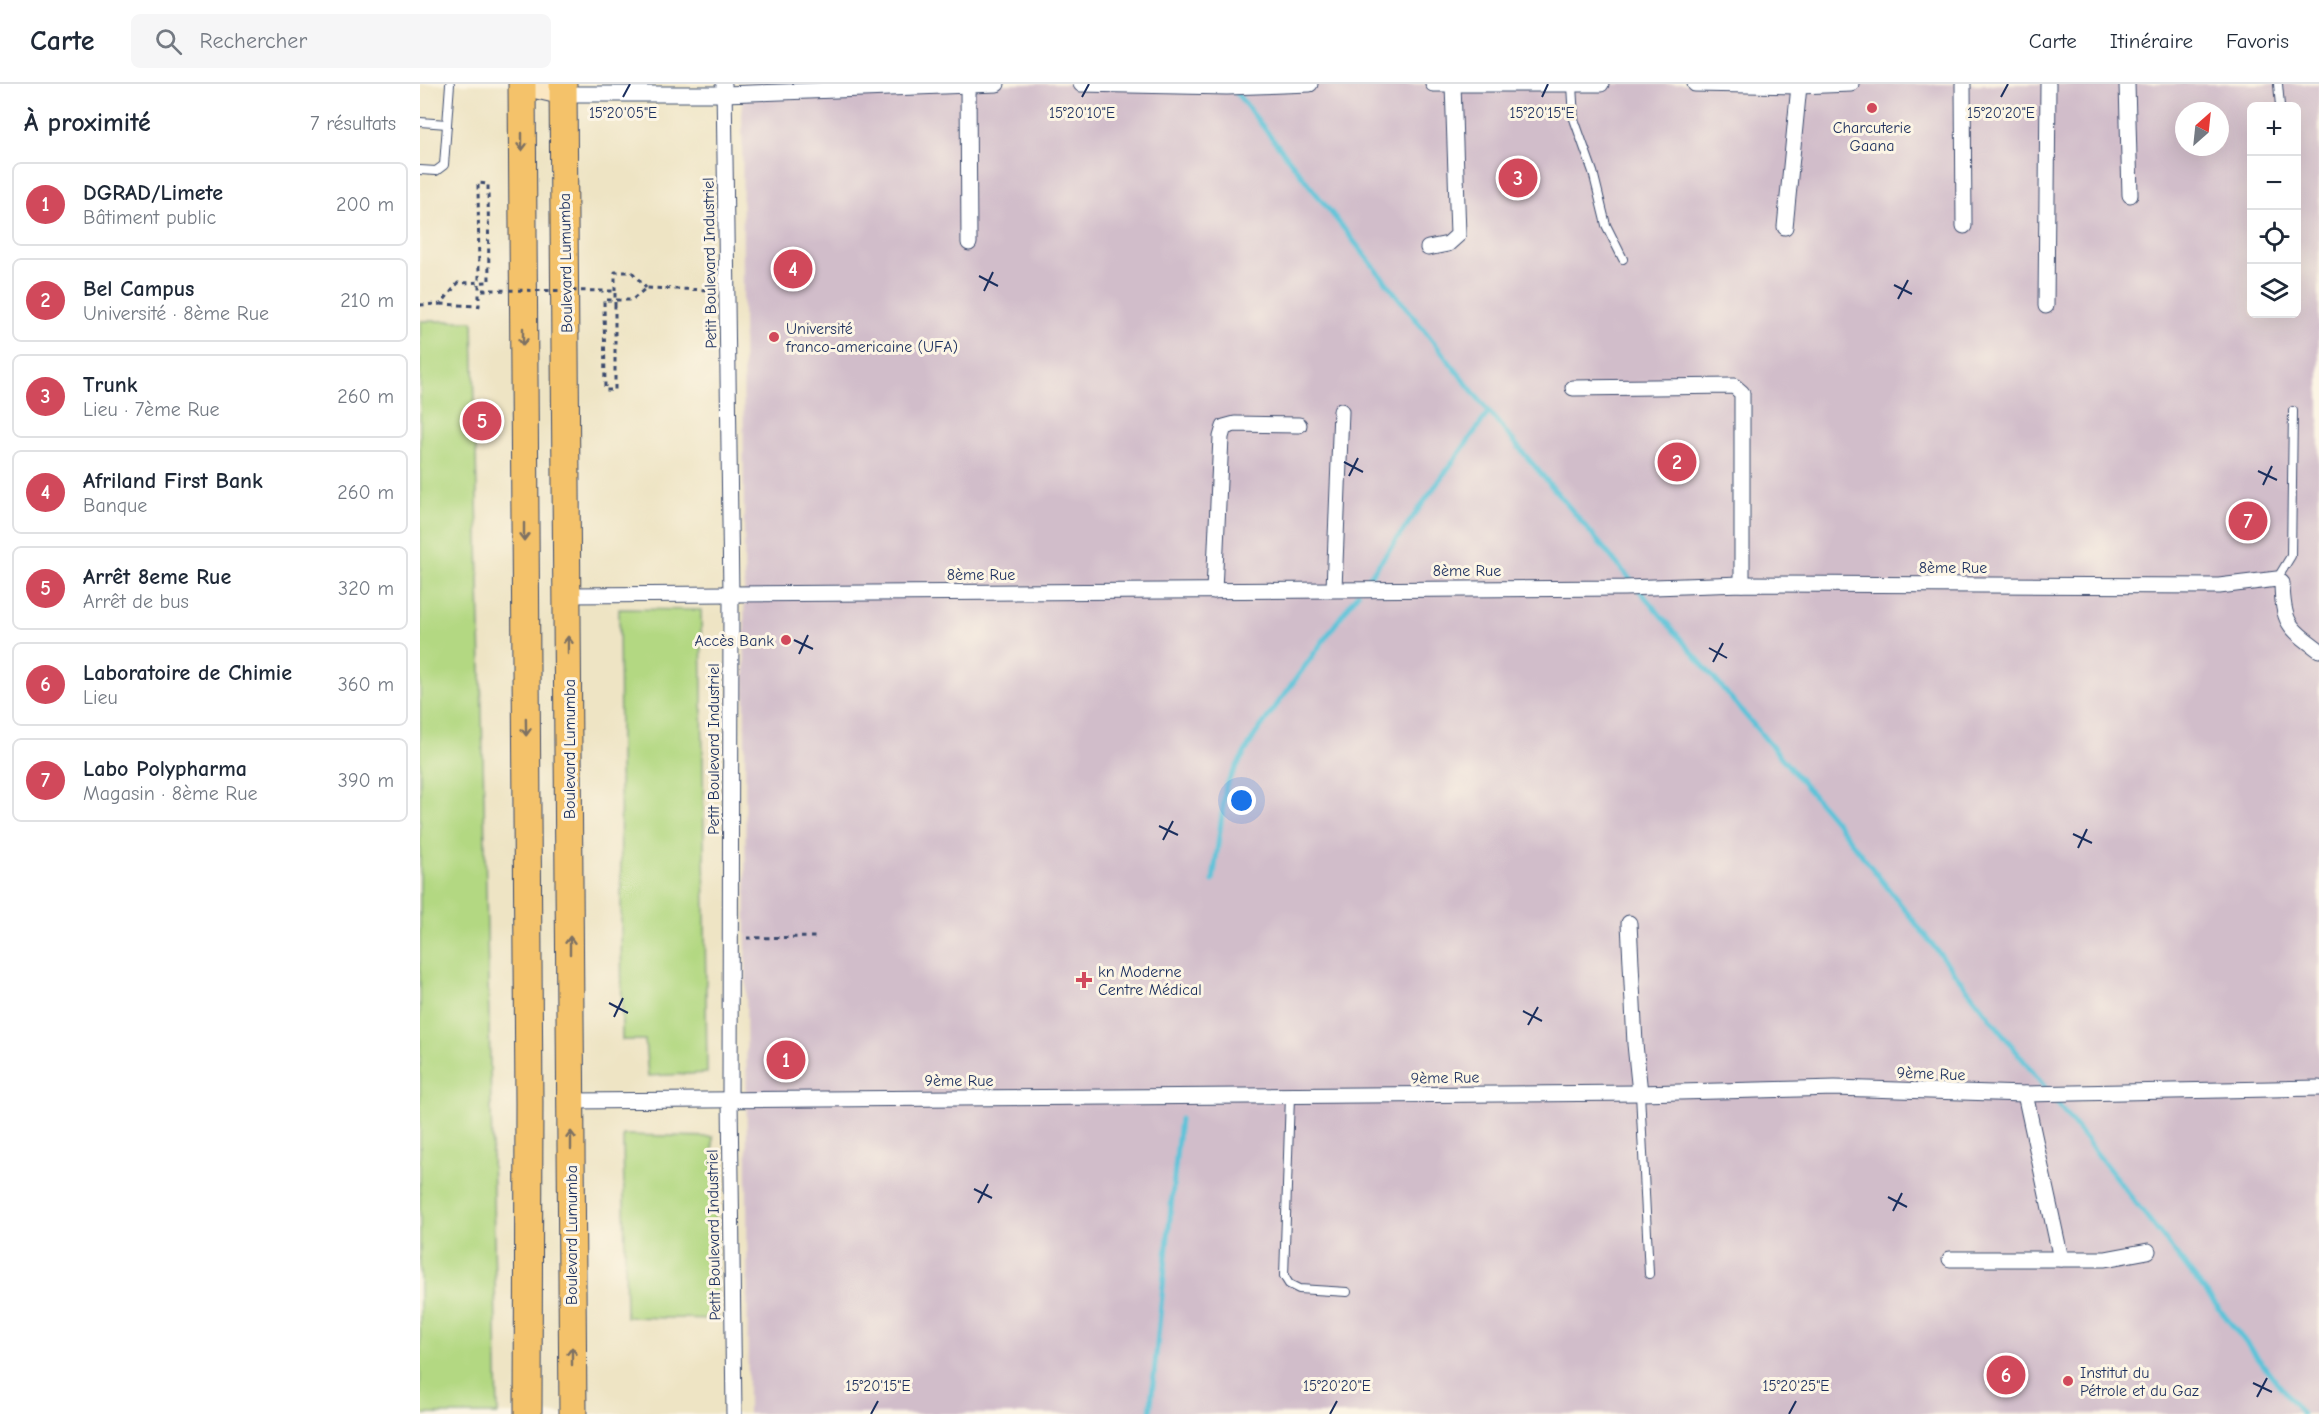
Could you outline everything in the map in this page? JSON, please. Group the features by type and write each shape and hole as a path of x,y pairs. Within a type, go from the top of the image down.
{"highway":[{"path":"521,84 529,1103 528,1414"},
{"name":"Boulevard Lumumba","path":"563,89 573,1414"}],"street":[{"path":"521,84 563,89 725,89 997,84"},
{"path":"1081,84 1227,87 1310,84"},
{"path":"1433,84 1601,84"},
{"path":"1428,248 1448,244 1458,235 1453,84"},
{"path":"1695,84 1799,86 1851,84"},
{"path":"1963,84 1964,226"},
{"path":"2046,306 2048,84"},
{"path":"2127,84 2130,195"},
{"path":"968,85 969,243"},
{"path":"1785,227 1799,86"},
{"name":"Petit Boulevard Industriel","path":"725,89 731,594 730,1100 734,1414"},
{"path":"1573,388 1734,386 1739,389 1742,393 1742,584"},
{"path":"1334,590 1341,411"},
{"path":"1214,591 1221,436 1224,428 1235,424 1299,425"},
{"path":"2277,579 2282,583 2283,608 2292,629 2319,650"},
{"name":"8ème Rue","path":"568,595 1624,588 1742,584 2219,586 2277,579"},
{"path":"1629,923 1635,1044 1640,1093"},
{"name":"9ème Rue","path":"571,1101 1640,1093 1835,1088 2025,1094 2319,1088"},
{"path":"2025,1094 2061,1259"},
{"path":"1950,1259 2105,1259 2148,1251"}],"lane":[{"path":"420,170 436,171 444,165 450,84"},
{"path":"2278,84 2280,102"},
{"path":"1572,85 1574,119 1593,172 1606,225 1623,259"},
{"path":"420,122 447,124"},
{"path":"2277,579 2291,556 2293,411"},
{"path":"1640,1093 1649,1274"},
{"path":"1290,1096 1284,1275 1289,1284 1299,1288 1347,1292"}],"path":[{"path":"420,305 479,306 479,290 479,275 478,183 488,184 489,282 458,283 441,304"},
{"path":"646,288 632,272 615,272 615,291 615,304 615,390 605,390 604,300 632,300 646,288 728,290"},
{"path":"479,290 615,291"},
{"path":"730,938 817,937"}],"shaded area":[{"path":"742,84 2319,84 2319,1414 748,1414"}],"green space":[{"path":"420,321 473,321 498,1414 420,1414"},
{"path":"619,609 701,610 707,1073 648,1076 645,1040 622,1040"},
{"path":"623,1135 713,1137 717,1319 626,1317"}],"waterway":[{"path":"1234,90 1489,412 1634,584"},
{"path":"1363,586 1489,412"},
{"path":"1640,591 1835,821 2302,1414"},
{"path":"1213,881 1226,785 1255,735 1358,593"},
{"path":"1150,1414 1180,1119"}],"place":[{"name":"Charcuterie Gaana","path":"1872,108"},
{"name":"Trunk","path":"1518,178"},
{"name":"Afriland First Bank","path":"793,269"},
{"name":"Université franco-americaine (UFA)","path":"774,337"},
{"name":"Arrêt 8eme Rue","path":"482,421"},
{"name":"Bel Campus","path":"1677,462"},
{"name":"Labo Polypharma","path":"2248,521"},
{"name":"Accès Bank","path":"786,640"},
{"name":"kn Moderne Centre Médical","path":"1084,980"},
{"name":"DGRAD/Limete","path":"786,1060"},
{"name":"Laboratoire de Chimie","path":"2006,1375"},
{"name":"Institut du Pétrole et du Gaz","path":"2068,1381"}]}
